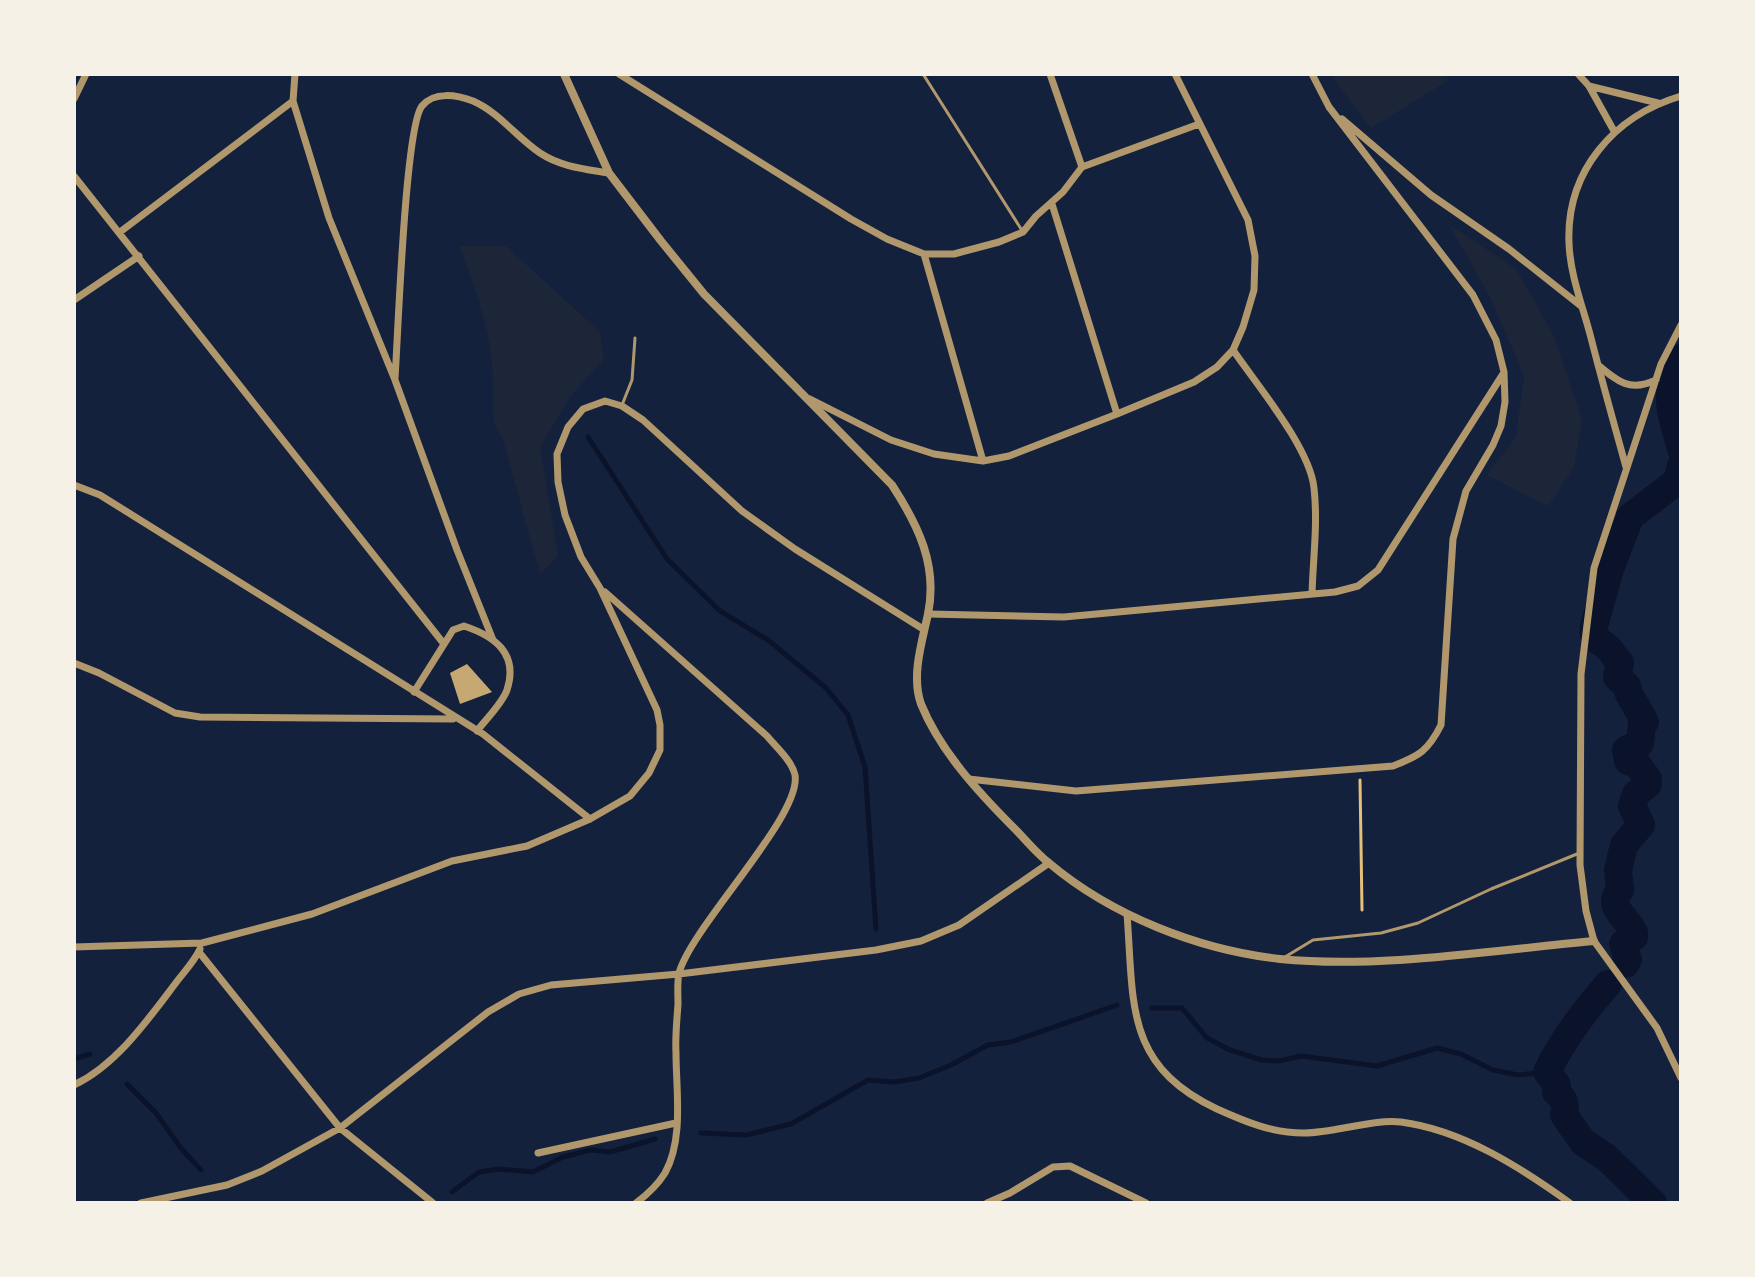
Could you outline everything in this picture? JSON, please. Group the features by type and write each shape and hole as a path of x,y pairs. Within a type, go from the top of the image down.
{"street":[{"path":"74,99 86,74"},
{"path":"295,74 293,101 329,218 395,380 493,640"},
{"path":"564,74 609,173 704,294 892,485 911,515 923,540 931,570 928,614 917,671 920,700 932,727 969,779 1049,863 1127,914 1232,951 1282,959 1353,961 1407,958 1594,941"},
{"path":"619,74 851,219 887,239 924,254 954,254 1023,232 1036,216 1052,204 1082,167 1199,124"},
{"path":"1050,74 1082,167"},
{"path":"810,399 891,440 934,454 983,461 1009,456 1117,414 1194,382 1217,367 1233,350 1254,290 1255,256 1248,220 1175,74"},
{"path":"969,779 1076,791 1393,766 1419,756 1433,741 1441,725 1453,539 1466,491 1501,426 1505,402 1504,372 1496,340 1473,295 1329,107 1312,74"},
{"path":"1578,74 1589,86 1614,131"},
{"path":"1589,86 1658,103"},
{"path":"395,380 410,159 415,123 422,106 437,96 457,96 474,102 495,113 538,152 559,163 609,173"},
{"path":"1626,467 1569,244 1571,205 1587,165 1614,131 1658,103 1681,96"},
{"path":"120,232 293,101"},
{"path":"1329,107 1431,195 1509,249 1583,307"},
{"path":"74,176 444,644"},
{"path":"1052,204 1117,414"},
{"path":"924,254 983,461"},
{"path":"74,300 139,256"},
{"path":"1681,325 1656,380 1594,568 1581,674 1580,853 1586,911 1594,941 1657,1028 1681,1078"},
{"path":"1233,350 1292,436 1314,486 1312,594"},
{"path":"1598,365 1616,380 1631,386 1643,386 1656,380"},
{"path":"928,614 1064,617 1312,594 1358,586 1378,570 1504,372"},
{"path":"74,947 202,943 312,914 452,861 527,846 590,819 630,796 649,773 660,750 660,725 657,710 600,588 581,557 565,515 558,482 557,454 568,427 583,409 605,401 622,406 667,441 742,511 795,549 923,629"},
{"path":"74,485 100,495 477,731 590,819"},
{"path":"600,588 767,736 786,758 795,775 793,795 779,820 693,947 679,974 673,1147 666,1171 651,1193 636,1203"},
{"path":"414,692 453,630 464,626 485,633 507,652 510,670 507,691 477,731"},
{"path":"74,663 175,713 200,717 456,719"},
{"path":"141,1203 227,1185 262,1171 340,1128 488,1012 519,994 551,985 679,974 876,950 921,941 959,925 1049,863"},
{"path":"1127,914 1138,1028 1150,1055 1170,1080 1199,1100 1253,1126 1283,1133 1309,1133 1397,1122 1434,1128 1532,1176 1570,1203"},
{"path":"74,1085 92,1076 115,1055 158,1007 199,952 202,943"},
{"path":"199,952 340,1128 433,1203"},
{"path":"538,1153 676,1123"},
{"path":"987,1203 1053,1167 1070,1166 1146,1203"}],"lane":[{"path":"923,74 1023,232"},
{"path":"622,406 632,380 635,338"},
{"path":"1282,959 1313,940 1381,933 1418,923 1580,853"}],"path":[{"path":"1360,769 1362,910"}],"shaded area":[{"path":"1330,74 1444,74 1449,80 1371,128"},
{"path":"1449,224 1516,269 1553,334 1582,420 1574,467 1548,506 1487,475 1516,437 1524,376 1490,297"},
{"path":"459,246 506,246 600,332 604,359 570,397 540,447 558,556 540,574 503,439 494,420 487,332"}],"building":[{"path":"467,664 492,692 460,704 450,673"}],"waterway":[{"path":"1681,358 1670,393 1681,449"},
{"path":"588,437 667,559 720,611 768,640 826,688 848,715 865,767 876,929"},
{"path":"1625,964 1628,960 1623,944 1634,937 1634,933 1616,907 1616,896 1620,890 1618,870 1624,845 1641,825 1632,806 1636,794 1648,784 1648,779 1637,764 1628,761 1626,750 1640,743 1642,724 1645,722 1627,686 1617,677 1620,663 1595,637 1594,626 1610,569 1630,517 1677,481 1681,466"},
{"path":"1608,984 1574,1026 1547,1072 1564,1102 1564,1115 1583,1142 1607,1158 1653,1203"},
{"path":"701,1133 746,1135 791,1124 868,1080 894,1082 919,1078 988,1045 1011,1042 1117,1005"},
{"path":"1152,1008 1182,1008 1207,1038 1230,1050 1262,1060 1279,1061 1301,1056 1377,1066 1437,1048 1461,1054 1493,1070 1518,1075 1547,1072"},
{"path":"74,1059 90,1054"},
{"path":"127,1084 156,1113 201,1170"},
{"path":"452,1192 479,1172 499,1169 533,1172 563,1157 591,1150 610,1152 655,1139"}]}
